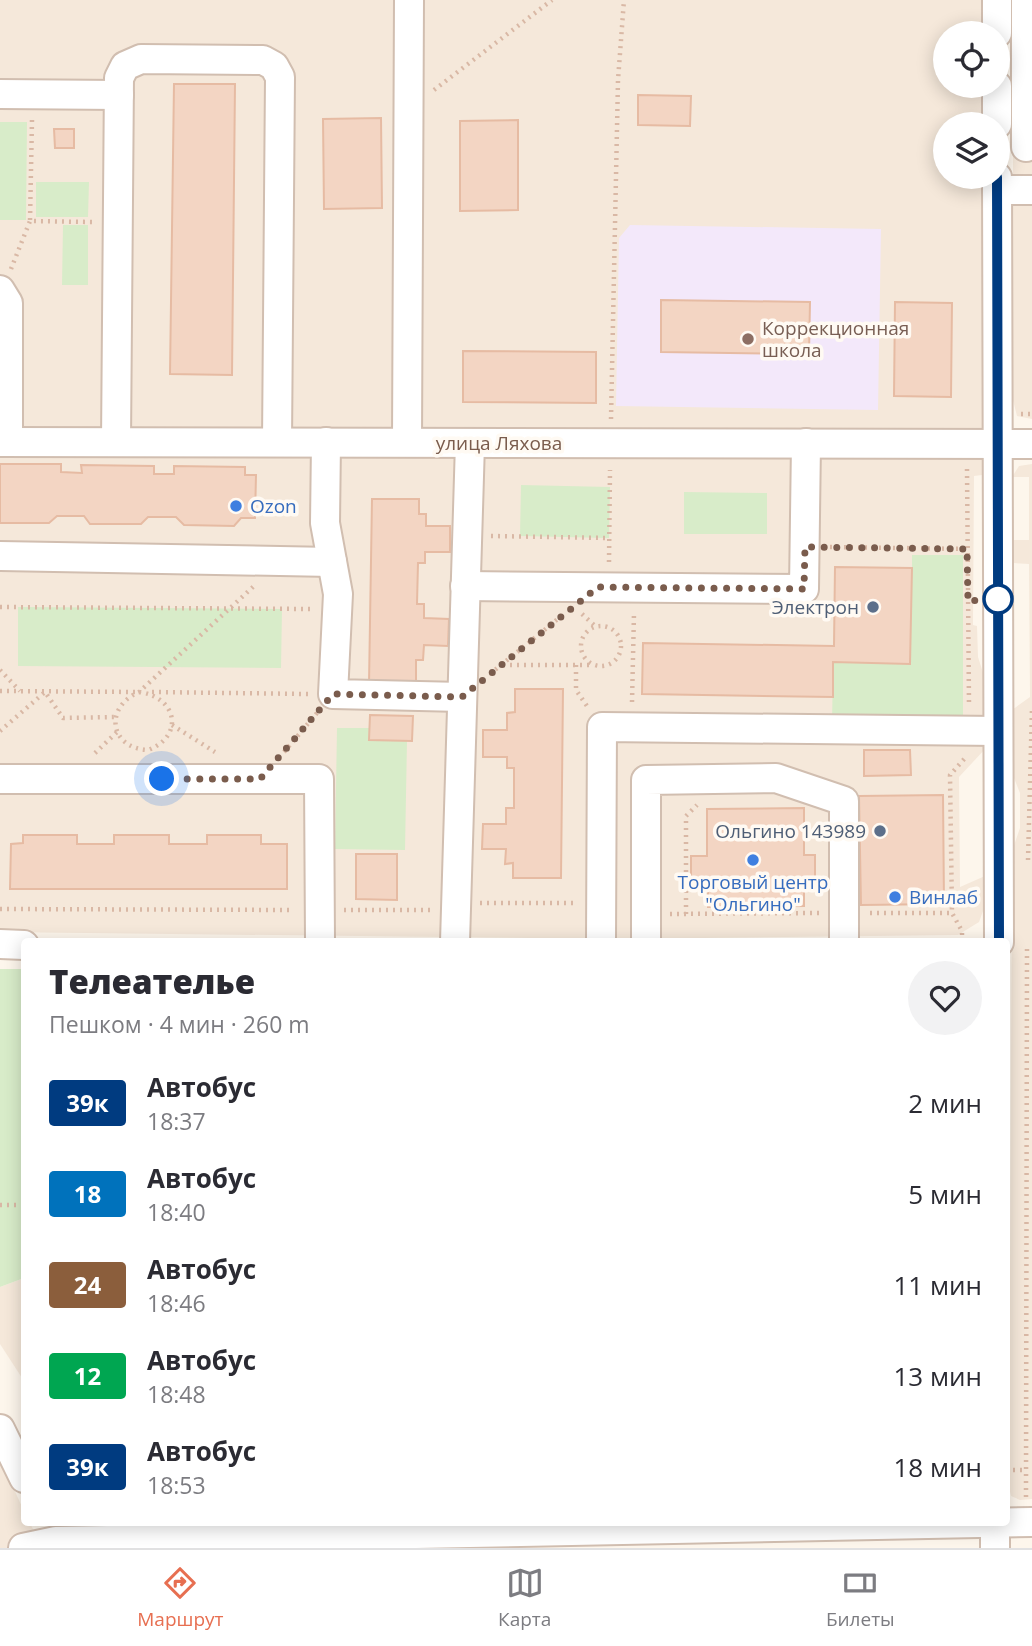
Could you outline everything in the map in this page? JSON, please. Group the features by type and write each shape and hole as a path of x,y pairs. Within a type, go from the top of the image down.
{"street":[{"path":"407,442 409,0"},
{"path":"997,21 998,0"},
{"path":"1026,0 1026,148"},
{"path":"116,442 119,78 125,66 141,59 263,60 274,66 280,76 276,442"},
{"path":"0,94 119,95"},
{"path":"1010,186 1032,190"},
{"path":"997,189 999,938"},
{"path":"1,291 9,303 4,442"},
{"name":"улица Ляхова","path":"4,442 1032,444"},
{"path":"327,442 324,523 338,609 333,694 462,697"},
{"path":"455,938 470,443"},
{"path":"465,586 804,589 806,443"},
{"path":"0,556 332,562"},
{"path":"601,938 602,727 998,731"},
{"path":"646,938 646,780 776,778 844,800 844,938"},
{"path":"0,779 319,779 320,938"},
{"path":"0,944 21,945"},
{"path":"0,1429 21,1472"},
{"path":"1010,1523 1029,1522"},
{"path":"23,1548 54,1537 793,1526"},
{"path":"995,1526 995,1548"}],"path":[{"path":"409,110 552,0"},
{"path":"624,0 618,80 609,538 633,645 631,727"},
{"path":"1,291 30,221 32,95"},
{"path":"30,221 118,222"},
{"path":"962,938 962,931 952,914 950,775 969,754 967,549 970,444"},
{"path":"467,535 609,538"},
{"path":"805,547 998,549"},
{"path":"139,692 152,694 167,706 172,725 165,740 148,750 126,744 117,732 115,717 122,702 139,692 284,560"},
{"path":"0,607 338,609"},
{"path":"462,697 573,607 595,626 609,627 619,637 621,645 617,658 612,663 502,665"},
{"path":"595,626 584,635 581,648 585,658 597,665"},
{"path":"621,645 633,645"},
{"path":"576,665 576,690 602,727"},
{"path":"0,670 20,691"},
{"path":"0,691 333,694"},
{"path":"45,692 63,718 115,717"},
{"path":"0,731 45,692"},
{"path":"260,779 333,694"},
{"path":"1028,872 1032,708"},
{"path":"686,914 686,817 720,779"},
{"path":"1027,938 1026,1470 1029,1522"},
{"path":"0,1205 21,1205"},
{"path":"1010,1470 1026,1470"}],"shaded area":[{"path":"0,0 984,0 984,21 933,21 933,98 984,98 984,112 933,112 933,189 984,189 982,475 974,476 973,625 977,626 978,657 987,685 986,748 959,777 960,887 985,876 983,911 979,922 958,935 532,938 0,932"},
{"path":"1013,0 1032,0 1032,419 1017,416 1013,400"},
{"name":"Коррекционная школа","path":"630,225 881,229 878,410 616,406 619,238"},
{"path":"1032,464 1032,1499 1020,1500 1011,1496 1010,1492 1012,851 1020,828 1020,793 1012,773 1012,710 1030,697 1029,564 1012,563 1012,540 1029,540 1029,477 1012,477 1019,466"},
{"path":"21,1279 21,1376 0,1344 0,1287"},
{"path":"0,1459 21,1504 21,1526 31,1526 42,1548 0,1548"}],"green space":[{"path":"0,122 27,122 26,220 0,220"},
{"path":"36,182 89,182 88,217 36,217"},
{"path":"63,225 88,225 88,285 62,285"},
{"path":"521,485 610,487 609,538 520,536"},
{"path":"684,492 767,493 767,534 684,534"},
{"path":"912,555 963,555 963,723 832,722 835,567 912,568"},
{"path":"18,607 282,609 281,668 18,666"},
{"path":"337,728 369,728 369,740 407,741 405,850 335,849"},
{"path":"0,969 21,969 21,1279 0,1287"}],"building":[{"path":"174,84 235,84 232,375 170,374"},
{"path":"638,95 691,96 690,126 638,125"},
{"path":"381,118 382,208 324,209 323,119"},
{"path":"518,120 518,210 460,211 460,121"},
{"path":"54,129 74,129 74,148 55,148"},
{"path":"661,300 810,302 809,354 661,352"},
{"path":"895,302 952,303 951,397 894,396"},
{"path":"463,351 596,352 596,403 463,402"},
{"path":"0,464 61,464 61,472 82,473 81,465 154,466 154,474 174,474 174,466 245,467 245,475 256,475 255,518 241,518 234,526 184,525 176,517 148,517 141,524 90,524 84,516 57,516 49,523 0,523"},
{"path":"372,499 419,499 419,514 426,514 426,526 450,526 450,552 425,552 425,563 418,563 417,604 424,604 424,618 449,619 448,646 424,645 423,660 416,660 416,685 369,684"},
{"path":"835,567 912,568 910,664 833,662 833,697 642,694 643,643 834,646"},
{"path":"515,689 563,689 561,878 513,878 513,863 505,864 506,849 482,849 483,824 506,824 506,808 514,808 514,768 507,768 507,757 483,757 483,730 507,730 507,713 515,712"},
{"path":"370,715 413,716 412,741 369,740"},
{"path":"864,750 910,750 911,775 864,776"},
{"path":"943,795 944,904 861,905 859,796"},
{"name":"Торговый центр \"Ольгино\"","path":"804,808 804,855 815,855 815,889 804,889 804,906 708,907 708,889 691,889 691,856 707,856 707,809"},
{"path":"23,835 77,835 77,844 114,844 114,835 169,835 169,844 207,844 207,835 261,835 261,844 287,844 287,889 10,889 11,844 23,843"},
{"path":"356,854 397,854 397,900 356,899"}],"bus line":[{"name":"39к","path":"997,189 999,938"}],"place":[{"name":"Коррекционная школа","path":"748,339"},
{"name":"Ozon","path":"236,506"},
{"name":"Электрон","path":"873,607"},
{"name":"Ольгино 143989","path":"880,831"},
{"name":"Торговый центр \"Ольгино\"","path":"753,860"},
{"name":"Винлаб","path":"895,897"}],"route":[{"path":"162,779 260,779 333,694 462,697 598,587 804,589 805,547 967,549 968,601 998,599"}]}
